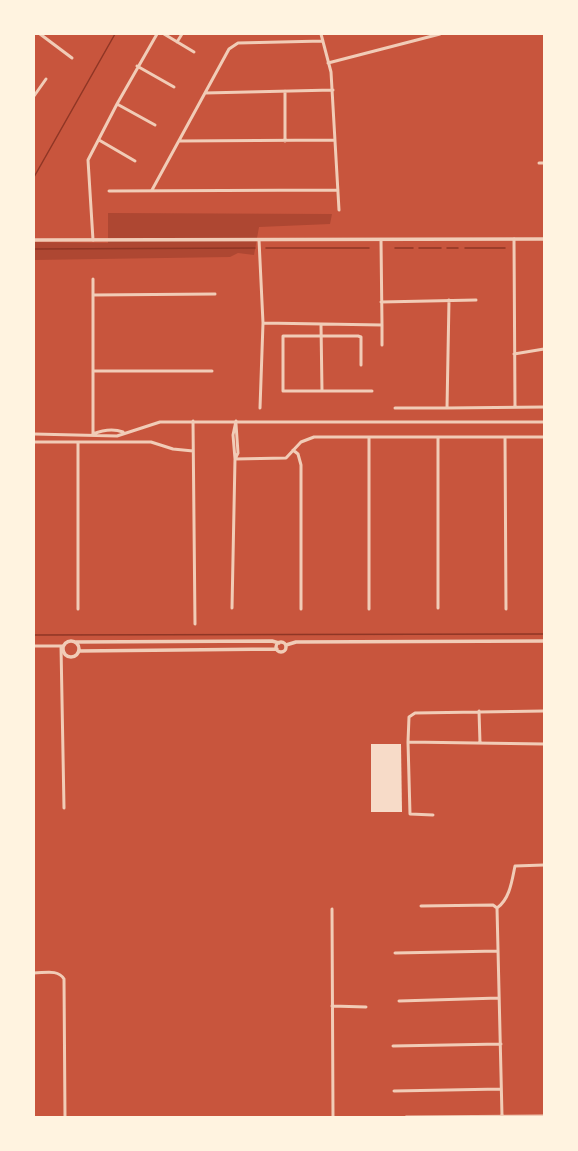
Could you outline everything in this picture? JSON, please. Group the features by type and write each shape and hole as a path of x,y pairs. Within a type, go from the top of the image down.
{"street":[{"path":"40,34 72,58"},
{"path":"93,240 88,160 137,66 157,34"},
{"path":"164,34 194,52"},
{"path":"177,42 182,34"},
{"path":"321,34 333,90 338,210"},
{"path":"328,63 440,34"},
{"path":"152,190 229,49 233,45 238,43 323,41"},
{"path":"137,66 174,86"},
{"path":"34,96 46,79"},
{"path":"205,92 333,90"},
{"path":"285,91 286,141"},
{"path":"117,104 155,125"},
{"path":"99,140 135,161"},
{"path":"179,141 335,140"},
{"path":"539,163 544,163"},
{"path":"109,190 338,190"},
{"path":"514,239 515,407"},
{"path":"34,240 544,239"},
{"path":"259,240 263,323 260,408"},
{"path":"381,240 382,345"},
{"path":"93,279 93,434"},
{"path":"93,295 215,294"},
{"path":"448,408 449,300"},
{"path":"381,302 476,300"},
{"path":"263,323 382,325"},
{"path":"321,325 322,391"},
{"path":"361,365 361,337 322,335 283,336 283,391 372,391"},
{"path":"514,354 544,349"},
{"path":"93,371 212,371"},
{"path":"395,408 544,407"},
{"path":"232,608 235,459 238,453 236,421"},
{"path":"34,434 93,434 117,436 123,432 160,422 544,422"},
{"path":"193,422 195,624"},
{"path":"93,434 103,430 117,430 123,432"},
{"path":"235,459 281,460 286,458 301,442 310,438 544,436"},
{"path":"369,437 369,609"},
{"path":"438,437 438,608"},
{"path":"505,437 506,608"},
{"path":"34,442 151,442 173,449 194,451"},
{"path":"78,442 78,609"},
{"path":"294,450 298,454 301,465 301,608"},
{"path":"34,646 62,646 67,642 193,640 272,641 286,645 296,642 544,642"},
{"path":"75,642 79,651"},
{"path":"276,649 279,643"},
{"path":"62,646 63,651 68,656 76,655 79,651 276,649 283,652 286,650 286,645"},
{"path":"62,646 64,808"},
{"path":"479,711 480,743"},
{"path":"433,815 410,814 408,742 410,714 479,711 544,711"},
{"path":"408,742 544,744"},
{"path":"497,908 504,902 512,883 515,866 544,865"},
{"path":"421,906 493,905 497,908"},
{"path":"497,908 502,1116"},
{"path":"332,910 333,1117"},
{"path":"395,954 498,951"},
{"path":"34,973 56,972 64,979 65,1117"},
{"path":"399,1000 499,998"},
{"path":"332,1006 366,1006"},
{"path":"392,1046 501,1044"},
{"path":"394,1091 501,1089"},
{"path":"406,1117 544,1116"}],"shaded area":[{"path":"108,213 332,214 330,224 259,227 254,255 238,253 230,257 34,260 34,242 108,243"}],"building":[{"path":"371,744 401,744 402,812 371,812"}],"waterway":[{"path":"34,177 115,34"},
{"path":"34,249 255,248"},
{"path":"266,248 369,248"},
{"path":"395,248 413,248"},
{"path":"419,248 441,248"},
{"path":"447,248 458,248"},
{"path":"465,248 505,248"},
{"path":"34,635 544,634"}]}
